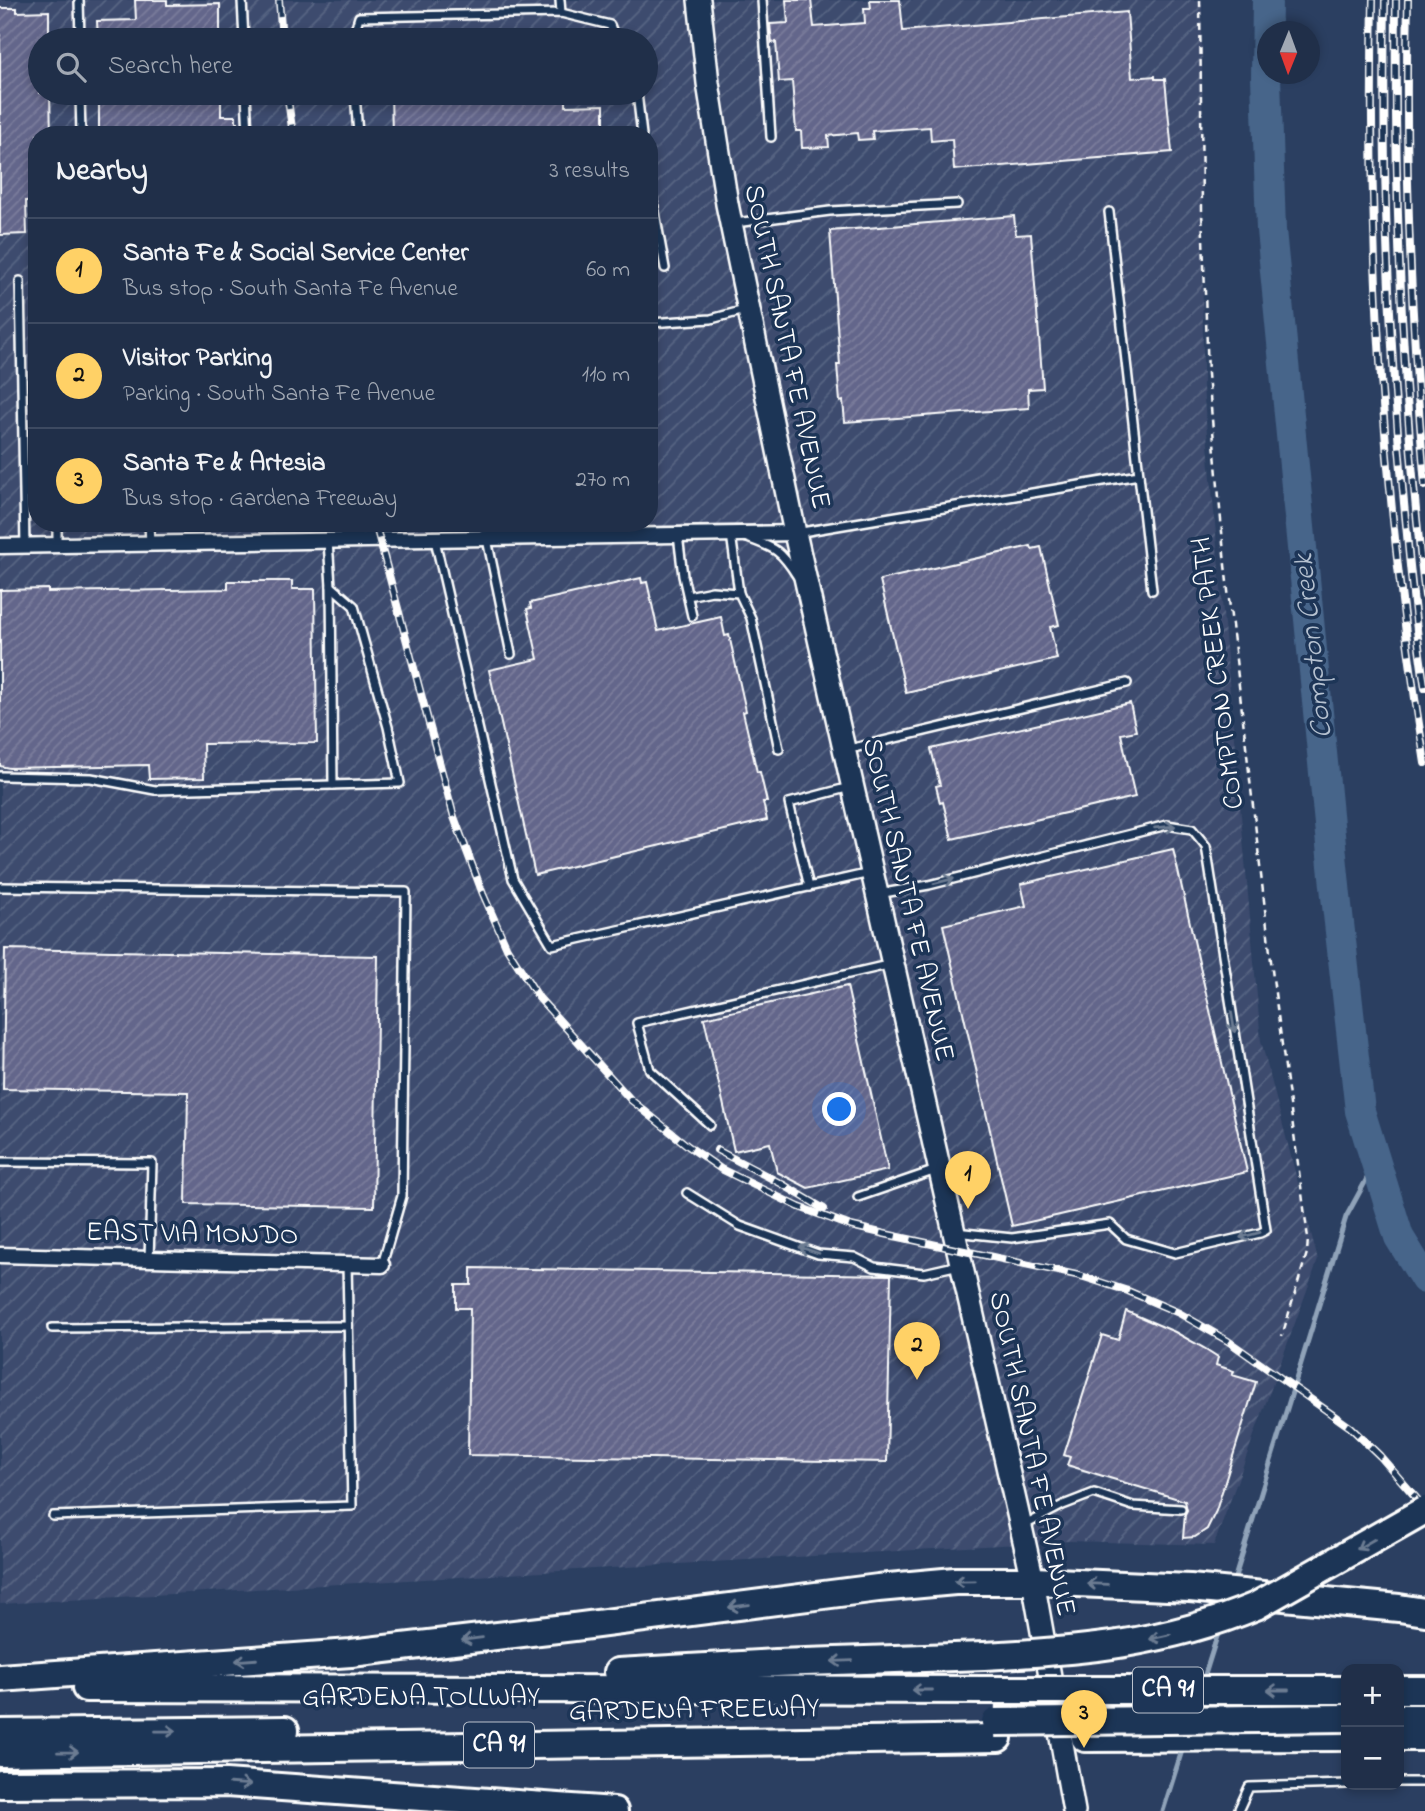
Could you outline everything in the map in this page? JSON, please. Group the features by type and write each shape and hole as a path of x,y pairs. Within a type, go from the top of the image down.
{"highway":[{"path":"364,1687 776,1663 984,1656 1115,1646 1170,1635 1228,1618 1256,1606 1425,1510"},
{"path":"0,1678 351,1653 878,1588 955,1581 1033,1581 1189,1588 1425,1612"},
{"name":"GARDENA FREEWAY","path":"0,1688 1341,1690"},
{"path":"1404,1690 1425,1690"},
{"name":"GARDENA TOLLWAY","path":"0,1733 996,1730 1341,1718"},
{"path":"1404,1718 1425,1718"},
{"name":"GARDENA FREEWAY","path":"0,1753 996,1730 1341,1737"},
{"path":"1404,1737 1425,1737"},
{"path":"0,1784 226,1783 614,1811"}],"main road":[{"name":"SOUTH SANTA FE AVENUE","path":"699,0 708,83 731,223 795,533 1033,1581 1074,1811"}],"street":[{"path":"0,546 795,533"},
{"name":"EAST VIA MONDO","path":"0,1255 382,1265"}],"lane":[{"path":"79,0 80,28"},
{"path":"242,0 243,28"},
{"path":"560,0 561,13"},
{"path":"762,0 771,137"},
{"path":"356,28 359,17 561,13 610,25 611,28"},
{"path":"80,105 81,126"},
{"path":"247,105 248,126"},
{"path":"356,105 357,126"},
{"path":"638,105 641,126"},
{"path":"731,223 830,211 957,204"},
{"path":"1109,212 1152,590"},
{"path":"658,226 666,268"},
{"path":"20,281 25,545"},
{"path":"658,322 711,319 749,309"},
{"path":"795,533 1139,475"},
{"path":"57,532 57,545"},
{"path":"149,532 150,544"},
{"path":"779,749 751,618 739,593 734,534 780,552 809,594"},
{"path":"678,535 692,615"},
{"path":"487,538 511,654"},
{"path":"435,539 513,880 552,945 872,872"},
{"path":"328,541 333,785"},
{"path":"0,776 90,778 155,790 400,783 388,727 354,606 331,586"},
{"path":"688,596 712,591 739,593"},
{"path":"845,750 1127,683"},
{"path":"809,887 789,803 853,786"},
{"path":"877,894 929,885 1167,825 1192,829 1206,846 1266,1230 1175,1253 1126,1239 1110,1224 1012,1238 954,1232"},
{"path":"0,887 406,892 402,1196 382,1265"},
{"path":"710,1125 650,1070 637,1023 893,964"},
{"path":"0,1162 152,1163 149,1259"},
{"path":"858,1197 939,1169"},
{"path":"687,1193 740,1226 818,1254 854,1257 874,1267 925,1273 961,1264"},
{"path":"53,1516 352,1506 347,1264"},
{"path":"52,1328 348,1326"},
{"path":"1021,1527 1063,1505 1094,1493 1133,1506 1181,1509"},
{"path":"1404,1783 1425,1782"},
{"path":"1238,1811 1249,1787 1341,1784"}],"path":[{"name":"COMPTON CREEK PATH","path":"1200,0 1202,210 1209,387 1225,565 1273,978 1308,1238 1307,1253 1282,1336"}],"shaded area":[{"path":"0,0 1202,0 1203,388 1261,1041 1318,1260 1214,1545 1069,1541 0,1604"}],"building":[{"path":"135,0 167,0 167,5 220,4 220,28 97,28 97,21 136,20"},
{"path":"786,0 811,0 814,27 865,23 864,8 871,8 870,0 900,0 903,31 1127,12 1132,78 1155,76 1155,79 1165,79 1172,152 954,170 952,139 931,141 930,127 872,131 873,139 858,140 857,133 828,136 829,147 802,148 801,131 796,131 792,81 779,82 776,42 772,43 770,24 788,23"},
{"path":"0,8 17,8 17,12 49,11 49,28 28,28 28,105 50,105 51,126 28,126 27,234 0,235"},
{"path":"99,105 221,105 221,116 236,116 238,122 238,126 99,126"},
{"path":"391,105 604,105 604,126 392,126"},
{"path":"1014,216 1016,235 1031,234 1043,388 1028,389 1029,408 845,422 843,401 840,402 837,365 840,365 830,231"},
{"path":"1031,546 1032,549 1041,547 1059,625 1050,627 1057,659 906,693 880,580"},
{"path":"641,578 642,583 647,582 658,631 721,617 725,636 729,635 746,711 743,712 767,802 763,802 767,820 535,875 489,670 538,659 527,609 531,608 530,603"},
{"path":"228,581 292,581 292,589 315,589 317,743 203,744 204,778 149,779 148,765 0,766 0,590 48,589 48,592 228,589"},
{"path":"1130,703 1136,731 1121,734 1135,797 952,839 936,786 940,785 931,749"},
{"path":"1173,849 1247,1172 1012,1226 943,925 1026,906 1021,884"},
{"path":"5,949 378,956 374,1207 186,1204 188,1092 3,1089"},
{"path":"847,986 888,1170 808,1188 777,1172 770,1143 734,1151 704,1018"},
{"path":"471,1268 891,1275 887,1462 468,1455 470,1308 456,1308 456,1285 471,1285"},
{"path":"1126,1311 1204,1348 1218,1357 1216,1365 1234,1371 1232,1375 1256,1382 1216,1511 1207,1529 1195,1537 1183,1538 1187,1510 1185,1501 1067,1465 1070,1457 1064,1455 1102,1335 1118,1340"}],"waterway":[{"name":"Compton Creek","path":"1267,0 1266,77 1271,230 1336,896 1360,1111 1399,1237 1425,1279"},
{"path":"1233,1584 1346,1217 1376,1162"},
{"path":"1203,1681 1219,1630"},
{"path":"1163,1811 1184,1744"}],"railway":[{"path":"279,0 281,28"},
{"path":"1373,0 1373,191 1381,383 1399,573 1425,763"},
{"path":"1385,0 1384,126 1390,315 1398,440 1425,688"},
{"path":"1396,0 1396,149 1401,298 1410,447 1425,596"},
{"path":"1408,0 1410,243 1425,486"},
{"path":"289,105 292,126"},
{"path":"377,532 454,817 507,948 539,998 631,1100 721,1169 799,1207 851,1226 1081,1276 1128,1291 1179,1313 1228,1341 1350,1427 1380,1456 1425,1508"},
{"path":"717,1150 824,1209"}],"place":[{"name":"Santa Fe & Social Service Center","path":"968,1209"},
{"name":"Visitor Parking","path":"917,1380"},
{"name":"Santa Fe & Artesia","path":"1084,1748"}]}
